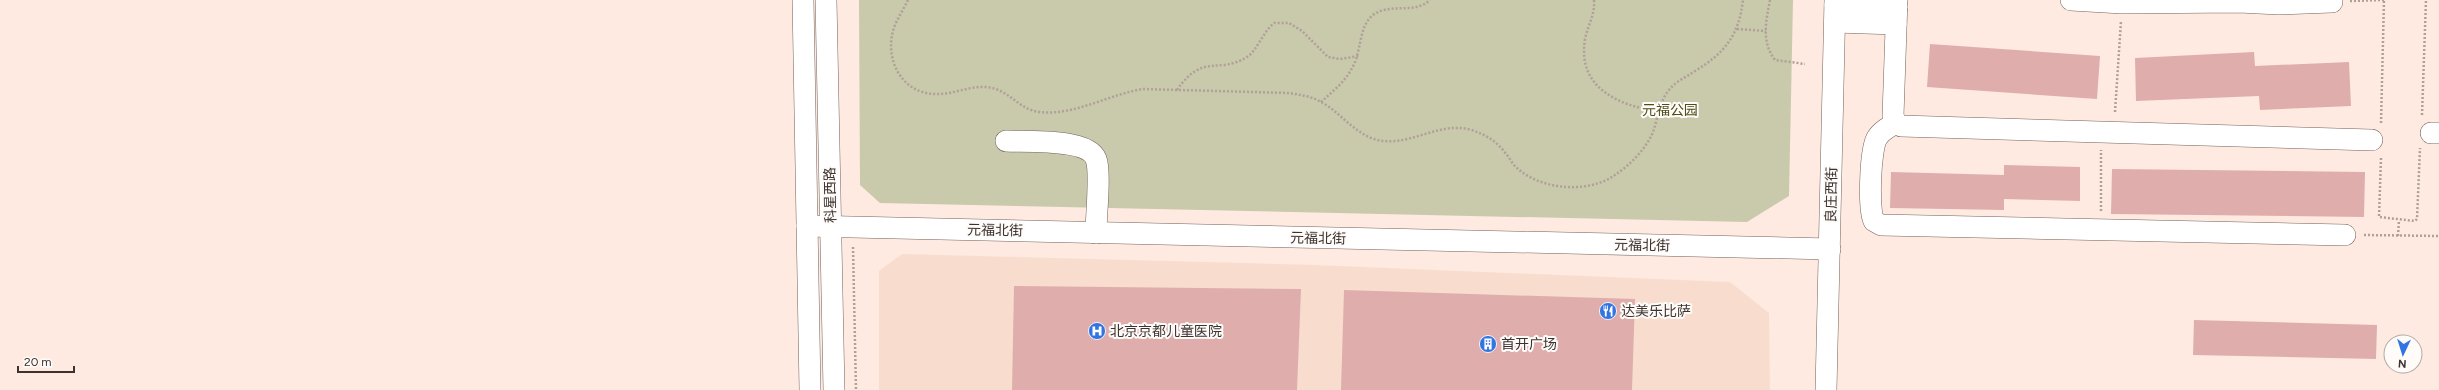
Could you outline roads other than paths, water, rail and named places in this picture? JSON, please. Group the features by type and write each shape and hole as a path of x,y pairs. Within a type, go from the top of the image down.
{"street":[{"name":"科星西路","path":"803,0 810,390"},
{"name":"科星西路","path":"826,0 834,390"},
{"path":"2071,0 2122,3 2239,2 2279,4 2332,2"},
{"path":"1835,9 1897,10 1893,116 1896,123 1905,127 2378,140"},
{"name":"良庄西街","path":"1826,390 1835,9"},
{"path":"1896,123 1880,134 1873,149 1871,210 1874,221 1881,225 2345,235"},
{"path":"1006,141 1077,145 1091,152 1098,166 1096,233"},
{"name":"元福北街","path":"807,226 1830,249"}],"place":[{"name":"达美乐比萨","path":"1608,311"},
{"name":"北京京都儿童医院","path":"1097,331"},
{"name":"首开广场","path":"1488,344"}],"park label":[{"name":"元福公园","path":"1670,110"}]}
